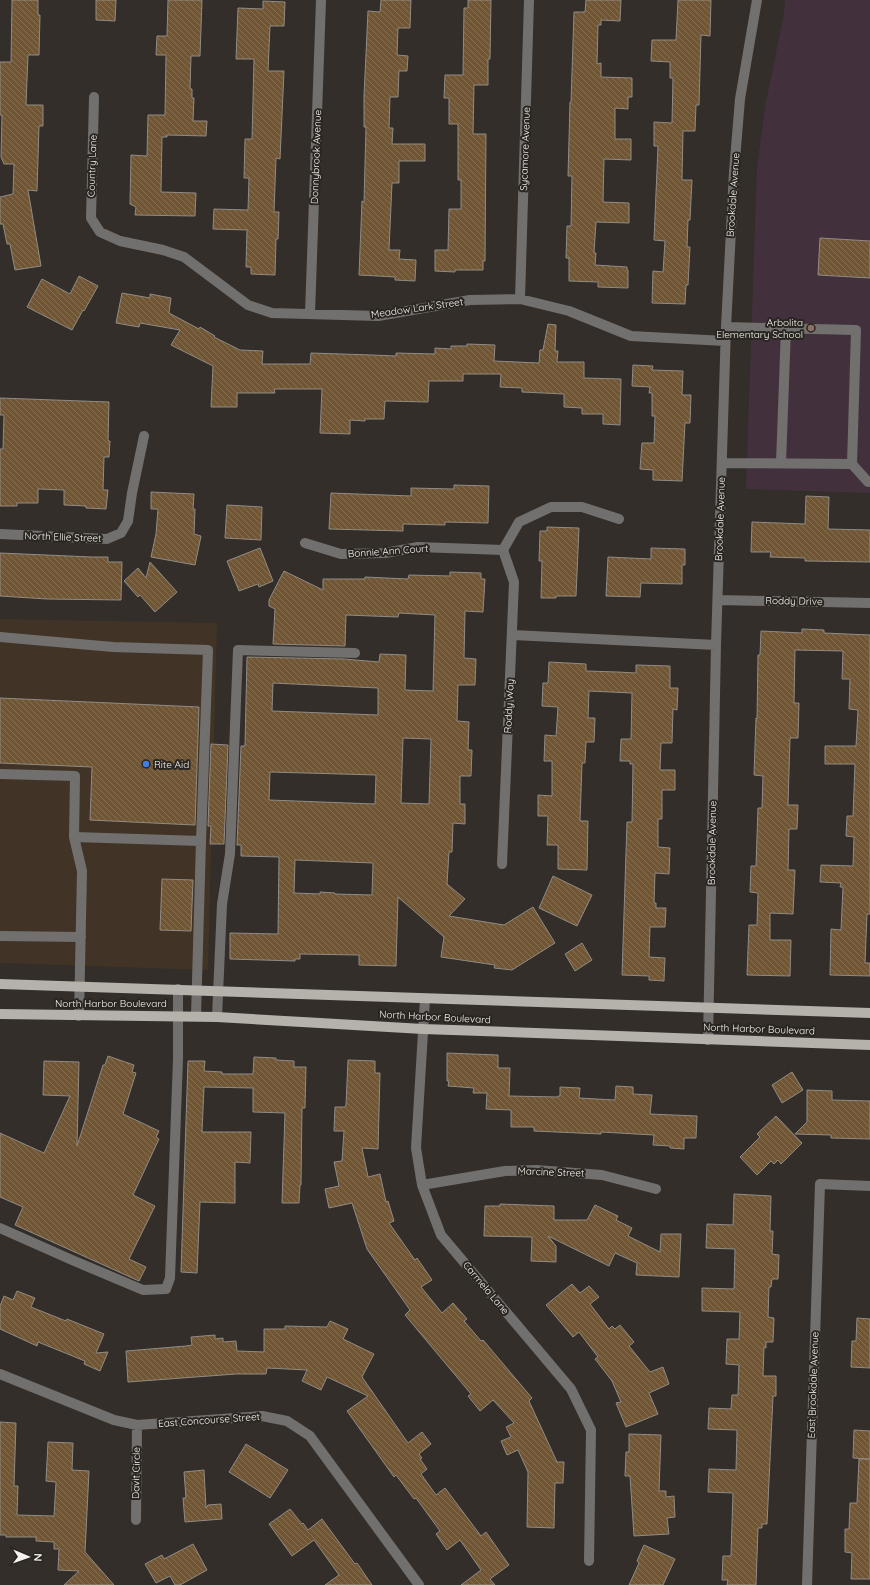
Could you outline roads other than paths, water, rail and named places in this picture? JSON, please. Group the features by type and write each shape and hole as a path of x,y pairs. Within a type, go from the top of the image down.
{"main road":[{"name":"North Harbor Boulevard","path":"0,984 870,1013"},
{"name":"North Harbor Boulevard","path":"0,1014 196,1016 423,1029 870,1045"}],"street":[{"name":"Donnybrook Avenue","path":"310,314 321,0"},
{"name":"Sycamore Avenue","path":"520,299 529,0"},
{"name":"Brookdale Avenue","path":"708,1040 716,645 725,341 734,172 740,99 757,0"},
{"name":"Country Lane","path":"94,97 91,218 100,232"},
{"name":"Meadow Lark Street","path":"100,232 120,241 163,250 184,257 248,305 272,313 378,316 470,300 520,299 568,311 630,336 725,341"},
{"path":"726,327 856,330 852,464 868,482 870,482"},
{"path":"781,463 786,328"},
{"name":"North Ellie Street","path":"0,534 107,539 120,533 128,521 132,493 144,436"},
{"path":"722,463 852,464"},
{"path":"503,550 519,522 551,507 582,507 619,519"},
{"name":"Bonnie Ann Court","path":"305,543 341,554 385,552 418,547 503,550"},
{"name":"Roddy Way","path":"502,864 514,582 503,550"},
{"name":"Roddy Drive","path":"718,600 870,603"},
{"path":"512,634 716,645"},
{"path":"0,637 113,647 208,650 200,841 198,990 196,1016"},
{"path":"218,1017 222,904 230,854 238,650 355,652"},
{"path":"0,774 75,776 74,837 82,871 79,1016"},
{"path":"74,837 200,841"},
{"path":"0,936 81,937"},
{"path":"0,1228 143,1290 166,1289 170,1278 178,1058 178,989"},
{"name":"Carmela Lane","path":"425,999 416,1148 422,1185 442,1235 571,1389 592,1430 589,1561"},
{"name":"Marcine Street","path":"422,1185 505,1172 536,1170 602,1175 656,1189"},
{"name":"East Brookdale Avenue","path":"807,1585 820,1184 870,1186"},
{"name":"East Concourse Street","path":"0,1374 114,1420 137,1425 262,1416 287,1421 310,1436 419,1585"},
{"name":"Davit Circle","path":"136,1520 137,1425"}],"place":[{"name":"Arbolita Elementary School","path":"811,328"},
{"name":"Rite Aid","path":"146,764"}]}
